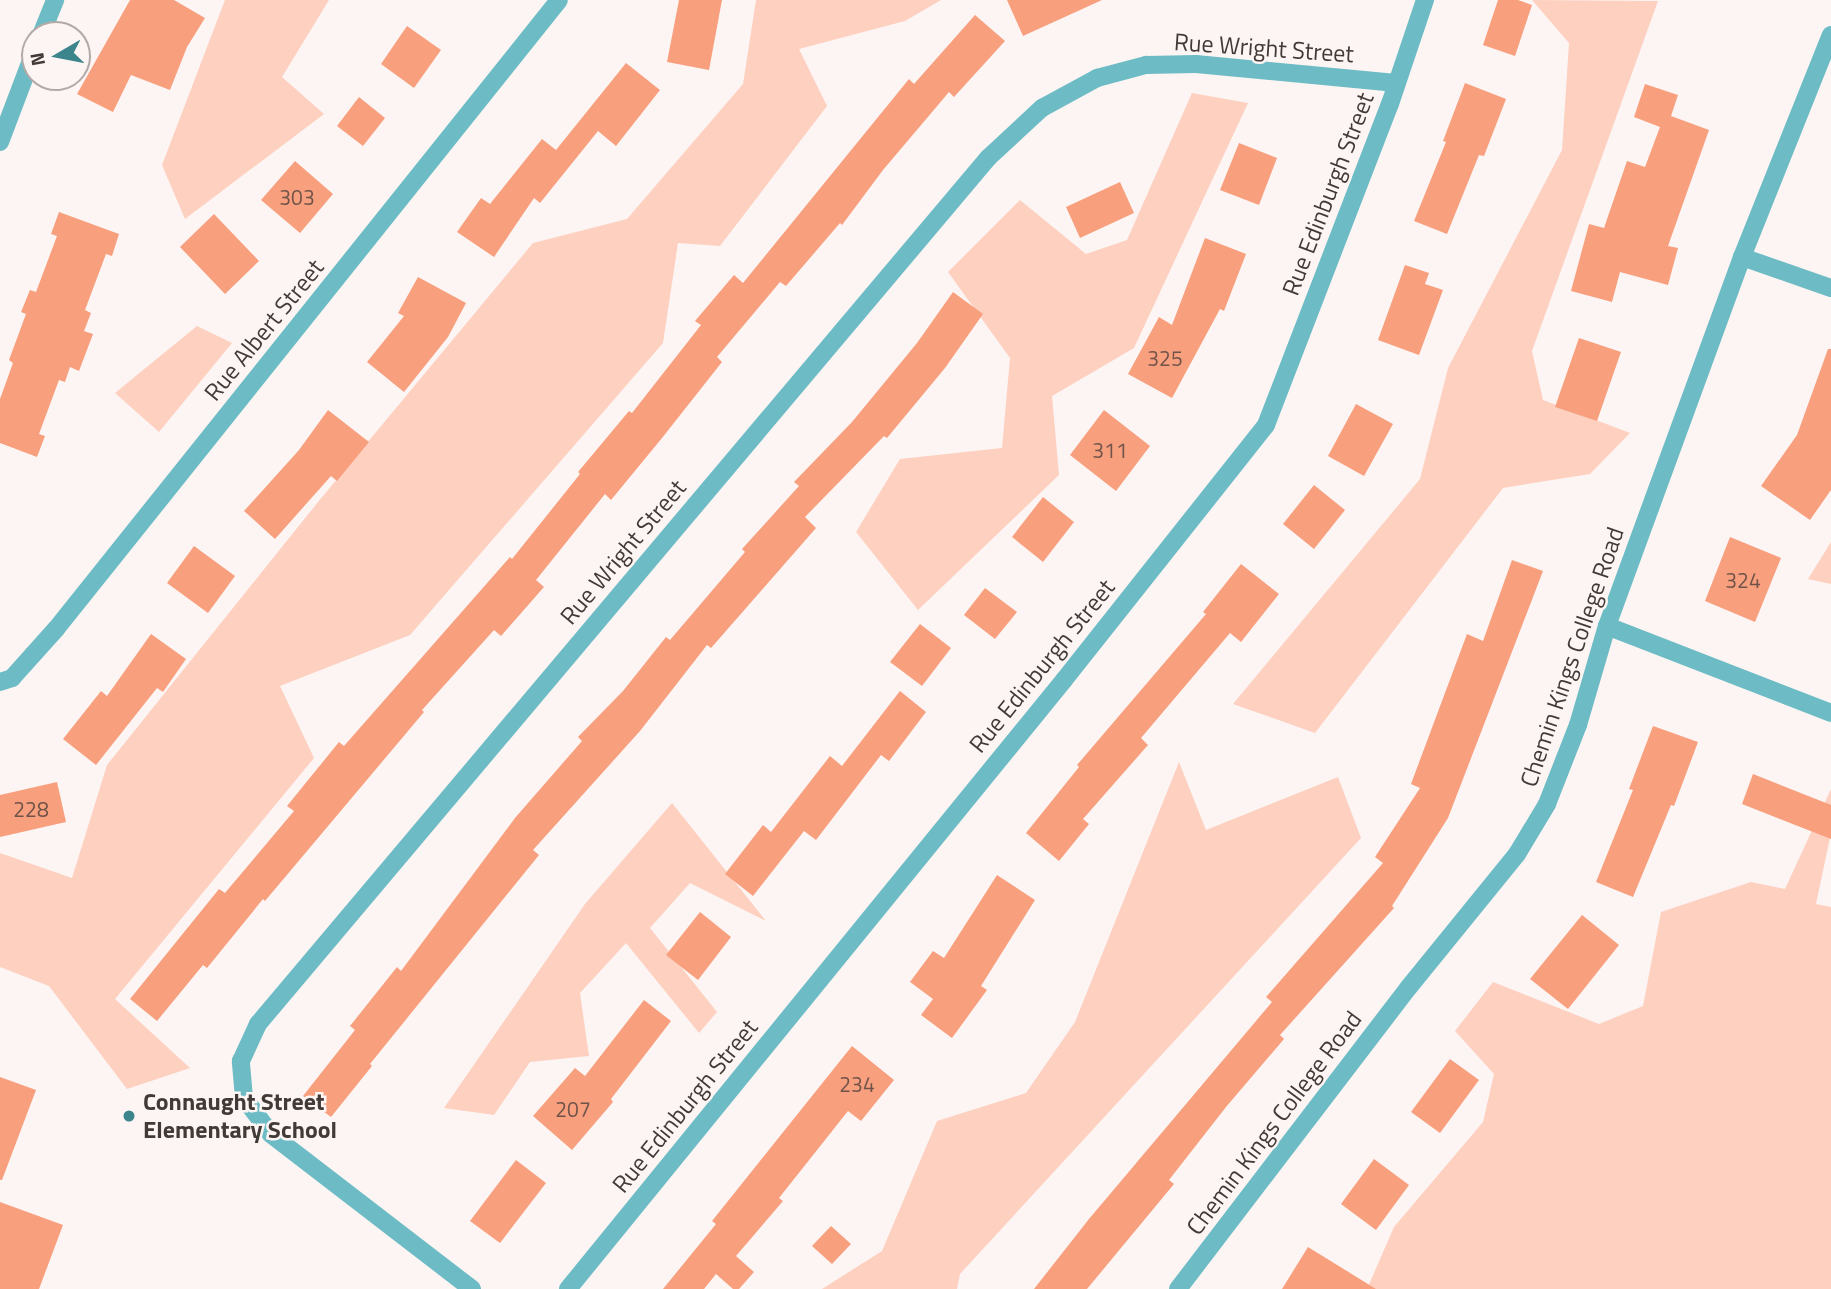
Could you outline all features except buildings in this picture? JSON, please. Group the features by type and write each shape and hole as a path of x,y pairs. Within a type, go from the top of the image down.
{"street":[{"path":"47,21 55,0"},
{"name":"Rue Albert Street","path":"0,682 12,678 56,629 559,0"},
{"name":"Rue Edinburgh Street","path":"568,1289 1055,691 1266,425 1425,0"},
{"name":"Chemin Kings College Road","path":"1178,1289 1409,987 1517,853 1547,804 1573,737 1606,626 1742,257 1831,35"},
{"name":"Rue Wright Street","path":"472,1289 271,1134 244,1098 241,1060 258,1024 988,158 1042,108 1097,78 1146,65 1196,64 1396,83"},
{"path":"0,142 6,104 21,76"},
{"path":"1742,257 1831,288"},
{"path":"1606,626 1831,713"}],"shaded area":[{"path":"225,0 329,0 282,77 324,114 185,219 162,165"},
{"path":"756,0 941,0 905,21 799,49 827,106 720,246 678,243 663,343 410,635 280,686 314,758 115,999 190,1068 127,1089 49,986 0,967 0,853 72,878 107,765 318,502 533,243 627,219 743,84"},
{"path":"1532,0 1658,1 1532,351 1543,400 1630,433 1590,474 1503,488 1315,733 1233,704 1420,479 1448,368 1562,150 1569,43"},
{"path":"1192,93 1248,103 1134,348 1052,396 1059,475 918,610 856,532 900,459 1002,448 1010,358 948,272 1020,200 1086,254 1127,240"},
{"path":"197,326 232,343 159,432 115,393"},
{"path":"1831,542 1831,584 1808,579"},
{"path":"1179,762 1206,830 1338,777 1361,838 960,1274 957,1289 822,1289 882,1251 937,1121 1026,1093 1075,1022"},
{"path":"1831,789 1831,833 1816,904 1831,907 1831,1289 1367,1289 1394,1227 1483,1122 1494,1074 1455,1031 1493,982 1599,1024 1643,1006 1661,912 1751,882 1785,889"},
{"path":"672,803 766,921 690,883 650,928 717,1012 699,1033 626,943 580,993 589,1056 530,1062 494,1115 444,1108 585,904"}],"place":[{"name":"Connaught Street Elementary School","path":"129,1116"}]}
